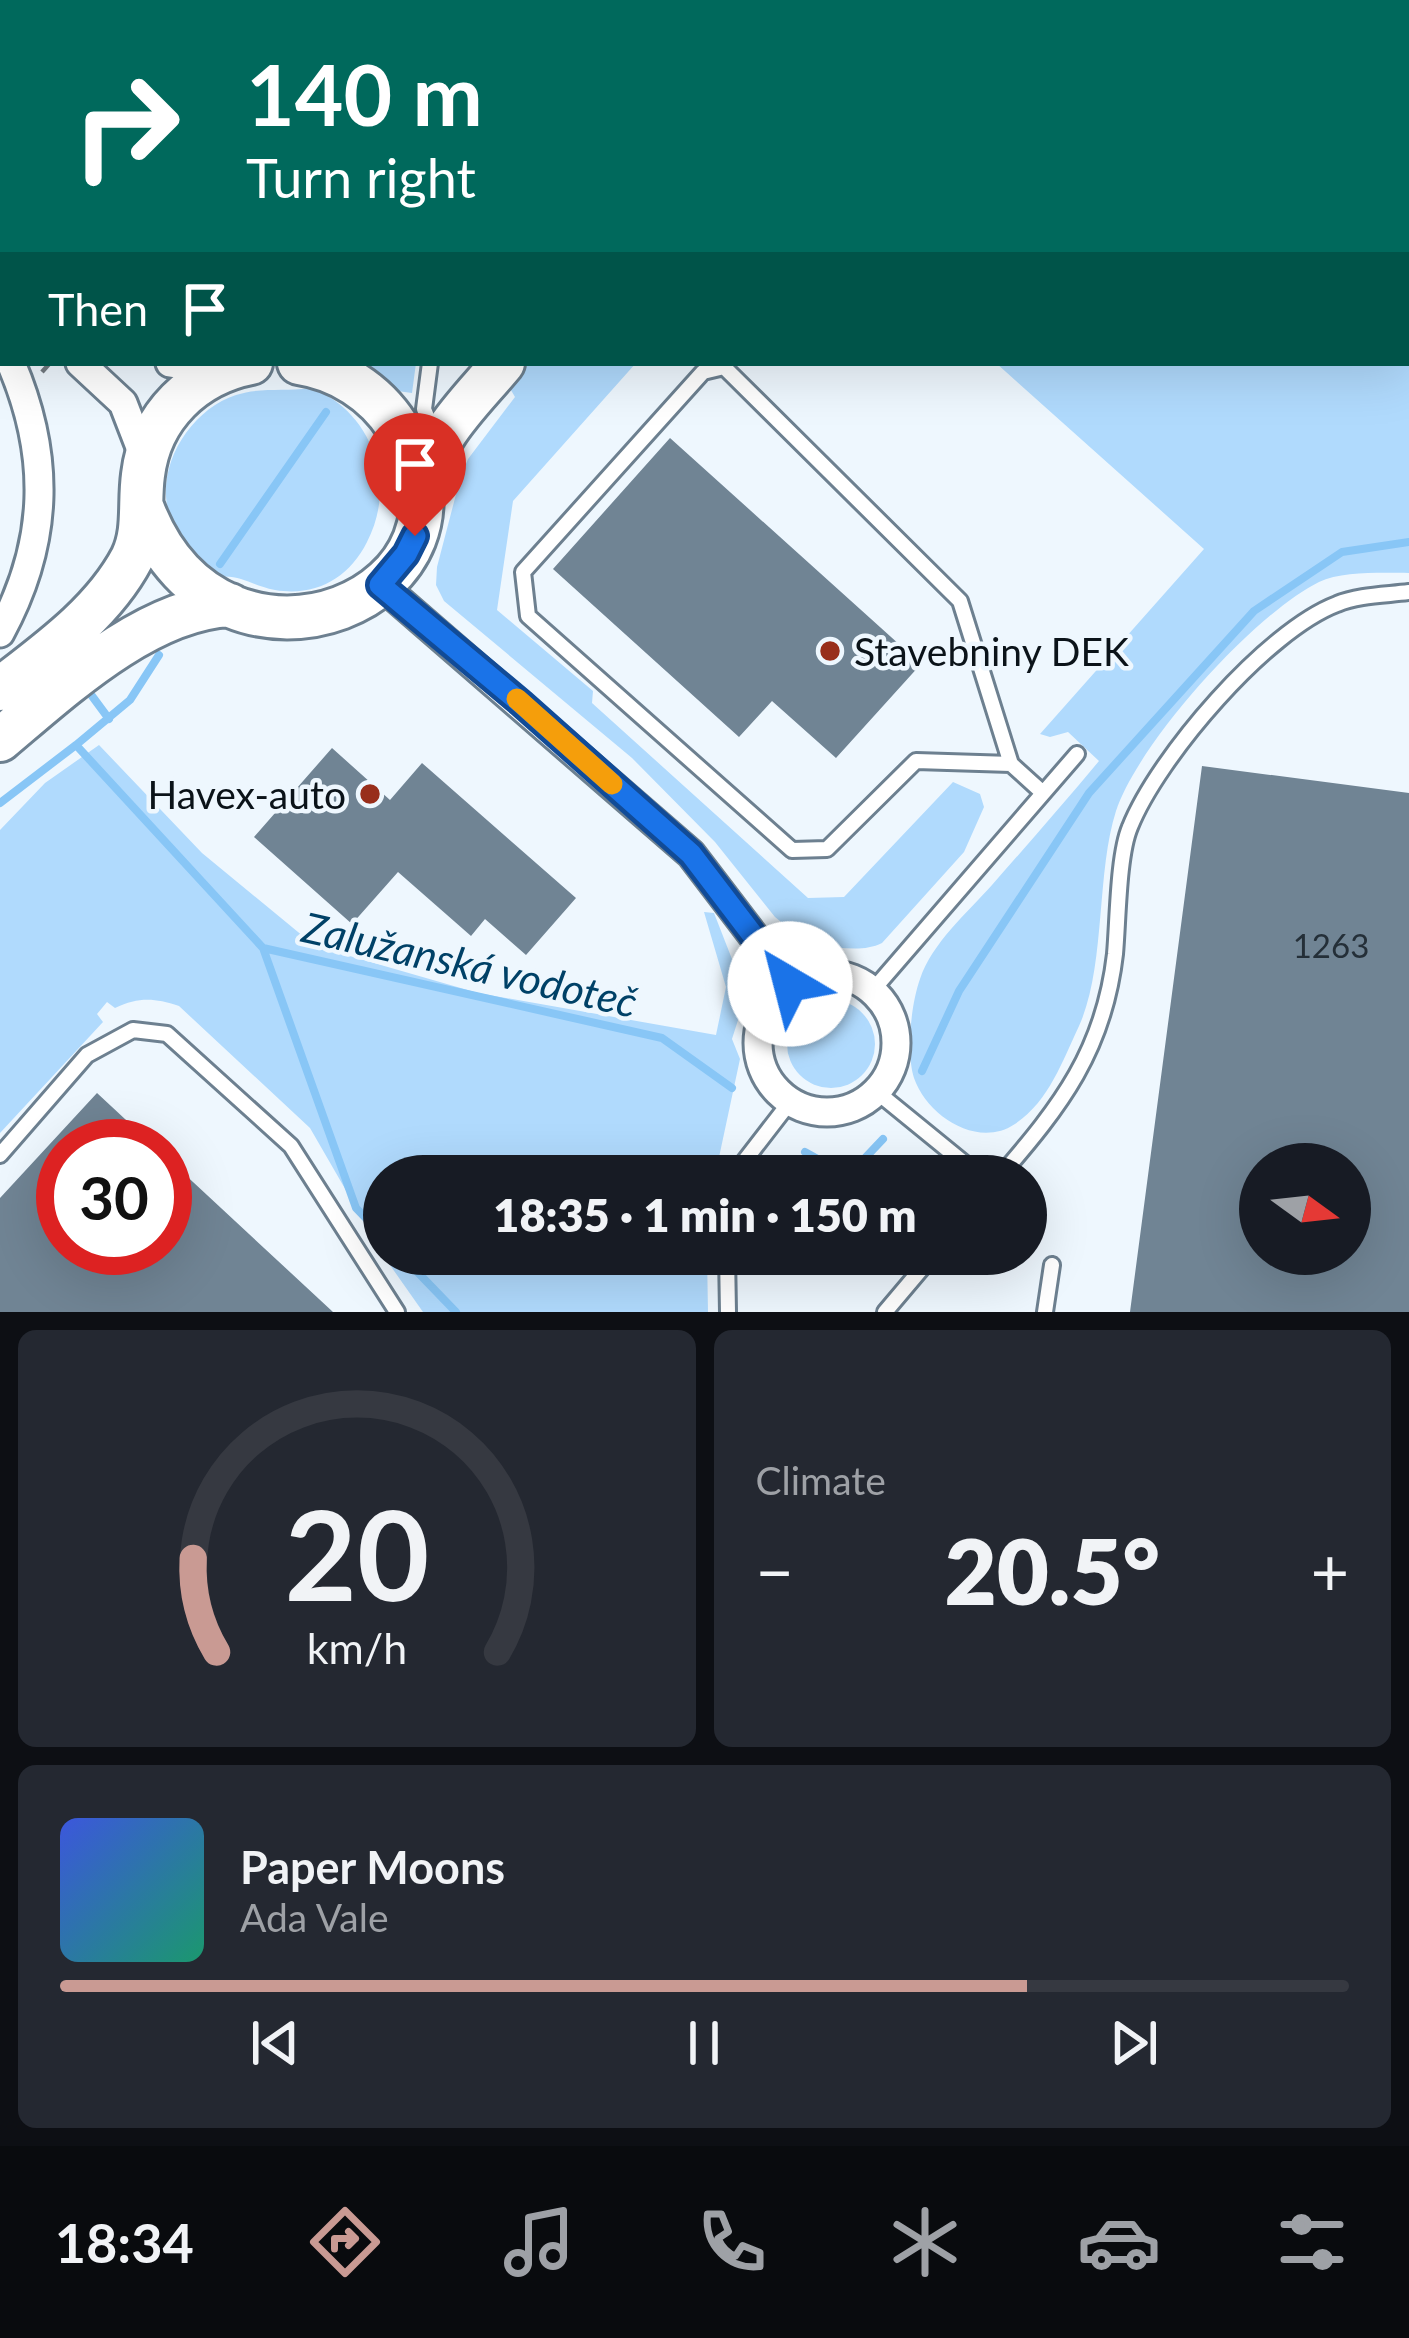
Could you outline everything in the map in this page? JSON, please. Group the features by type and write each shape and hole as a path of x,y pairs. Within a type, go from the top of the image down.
{"main road":[{"path":"308,366 347,379 392,419 412,456 420,518"},
{"path":"142,509 176,567 230,605 274,619 320,616 362,599 406,554 420,518 428,461 437,442 500,366"},
{"path":"0,689 59,644 113,586 137,544 145,460 160,423 203,380 236,367"},
{"path":"0,740 69,682 167,619 208,606 230,605"}],"street":[{"path":"0,633 27,573 37,526 40,475 38,441 12,366"},
{"path":"83,366 123,403 145,460"},
{"path":"380,585 691,854 790,984"},
{"path":"810,975 854,978 873,990 888,1007 897,1052 877,1092 844,1111 826,1113 790,1102 764,1072 758,1052 764,1013 790,984 810,975"}],"lane":[{"path":"430,366 424,409 437,442"},
{"path":"1010,764 916,761 827,849 792,850 527,616 523,572 703,372 724,367 960,601 1010,764 1043,793"},
{"path":"1018,1155 1056,1112 1077,1078 1100,1018 1114,962 1128,830 1160,773 1219,698 1282,635 1339,603 1409,592"},
{"path":"873,990 1077,754"},
{"path":"0,1155 87,1055 133,1030 167,1034 291,1146 397,1312"},
{"path":"877,1092 954,1155"},
{"path":"749,1155 790,1102"},
{"path":"1046,1312 1052,1265"},
{"path":"727,1275 728,1312"},
{"path":"885,1312 916,1275"}],"shaded area":[{"path":"368,366 416,366 412,393 390,390"},
{"path":"527,366 633,366 513,501 497,610 593,691 592,703 808,898 844,897 953,782 980,794 984,807 964,852 882,943 856,949 810,946 775,917 715,842 632,758 444,601 436,585 437,567 460,479 468,459 515,397 508,385"},
{"path":"999,366 1409,366 1409,573 1328,578 1292,598 1232,651 1173,717 1148,751 1116,811 1088,1002 1053,1080 1027,1115 1001,1131 985,1133 955,1125 930,1105 914,1078 911,1028 920,979 951,929 1099,761 1068,732 1050,737 1040,734 1204,549"},
{"path":"309,388 342,406 360,425 372,448 380,491 378,512 360,555 341,575 304,591 275,590 233,577 204,580 169,514 167,477 180,442 219,402 254,391"},
{"path":"99,745 202,853 315,946 478,993 716,1035 726,987 704,912 714,913 746,995 732,1039 740,1059 719,1155 363,1155 363,1220 310,1128 179,1006 154,1000 115,1008 107,1002 97,1014 103,1022 0,1133 0,830 45,783"},
{"path":"831,1000 862,1013 875,1044 862,1075 831,1088 800,1075 787,1044 800,1013"},
{"path":"397,1275 707,1275 708,1312 423,1312"}],"building":[{"path":"670,438 921,664 836,758 772,701 739,737 553,569"},
{"path":"332,748 390,800 422,763 576,898 526,955 485,919 471,936 398,872 352,924 254,837"},
{"path":"1202,766 1409,793 1409,1312 1130,1312"},
{"path":"97,1093 125,1119 73,1119"},
{"path":"36,1159 36,1275 192,1275 192,1181 333,1312 0,1312 0,1198"}],"waterway":[{"path":"220,564 326,412"},
{"name":"Zalužanská vodoteč","path":"922,1071 959,991 1089,793 1254,611 1342,552 1409,542"},
{"path":"76,745 130,700 159,655"},
{"path":"92,696 109,719"},
{"name":"Zalužanská vodoteč","path":"0,803 76,745 263,948 662,1038 732,1088"},
{"path":"263,948 356,1208 363,1215"},
{"name":"Zalužanská vodoteč","path":"805,1152 848,1176 883,1139"},
{"path":"420,1275 456,1312"}],"slow traffic":[{"path":"517,699 612,784"}],"place":[{"name":"Stavebniny DEK","path":"830,651"},
{"name":"Havex-auto","path":"370,794"}],"route":[{"path":"415,536 380,585 691,854 790,984"}]}
